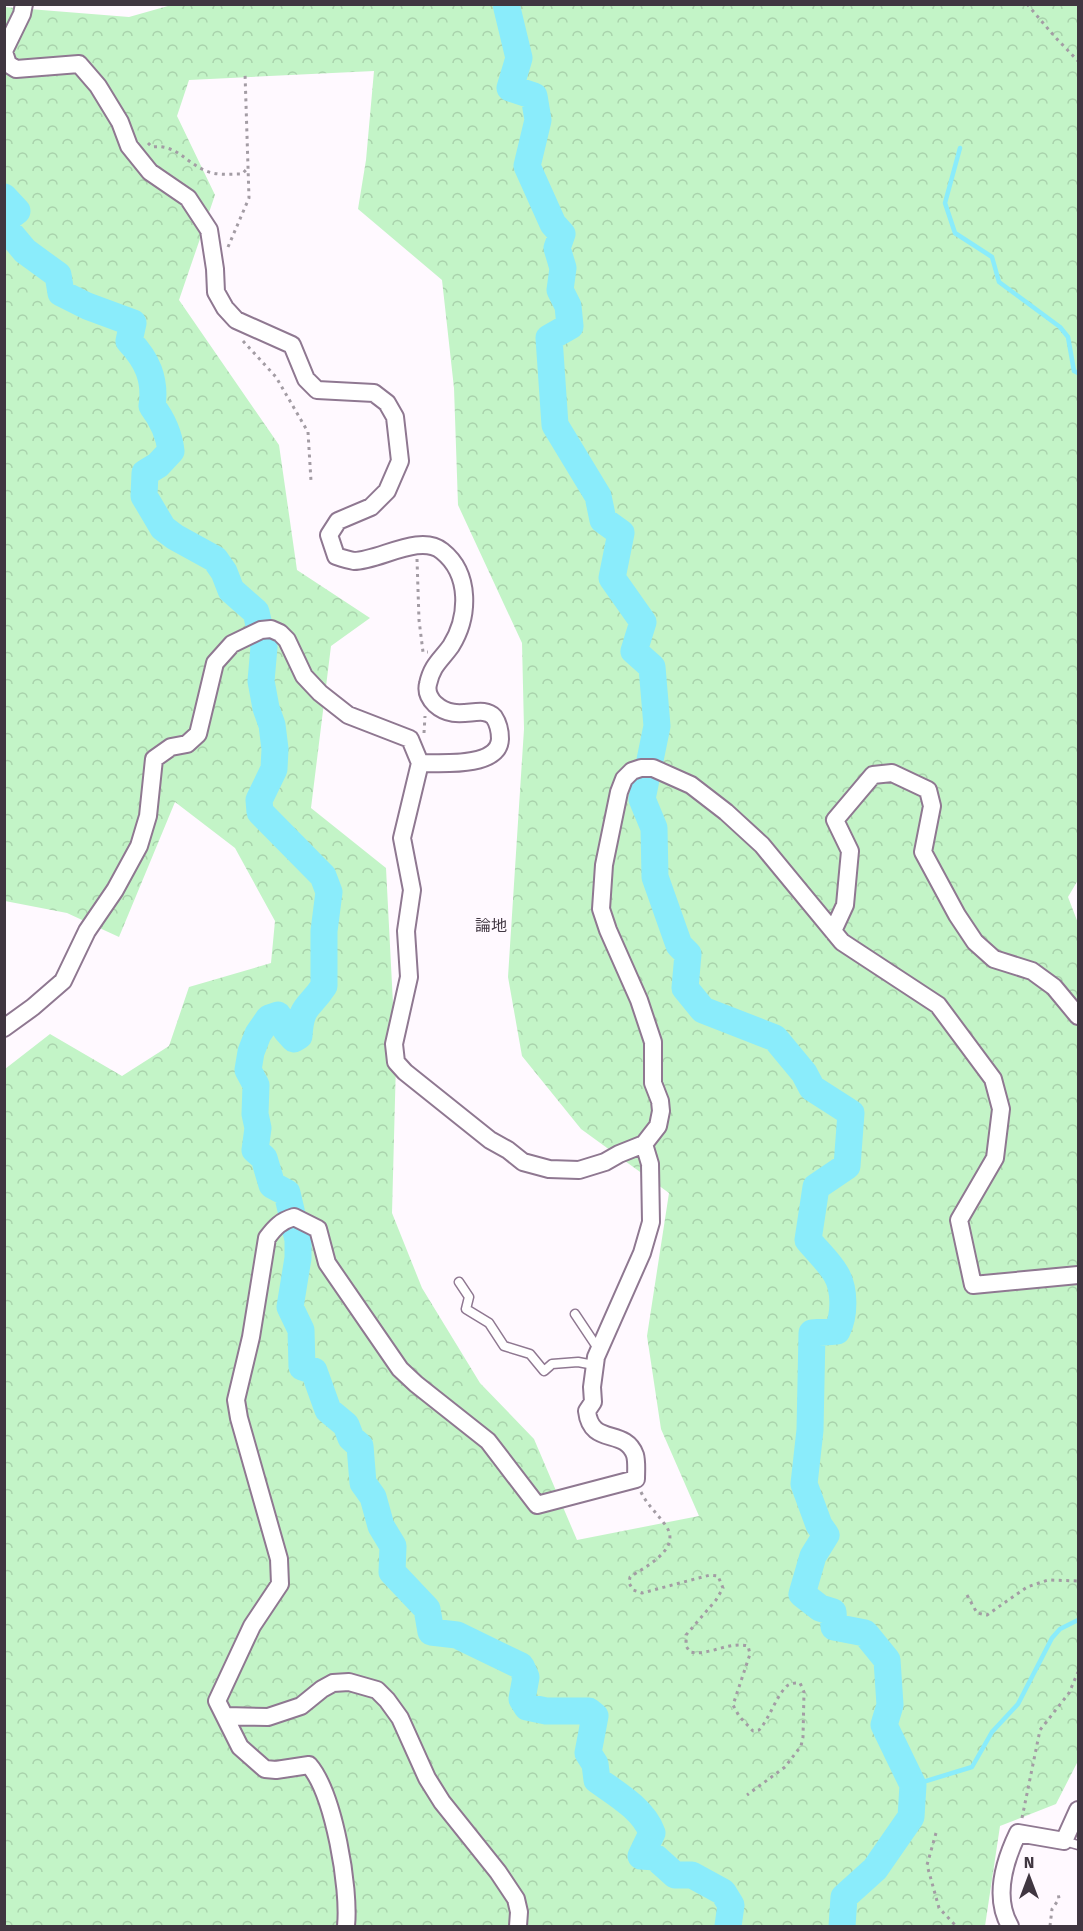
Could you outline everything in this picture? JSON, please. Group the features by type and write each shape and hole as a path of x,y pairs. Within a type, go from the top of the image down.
{"street":[{"path":"24,4 22,14 4,51 8,64 16,69 79,64 98,86 120,122 129,146 150,172 188,198 210,230 216,292 231,315 236,320 292,345 306,379 317,390 374,393 387,403 395,417 400,461 387,491 371,507 338,521 329,535 336,556 355,561 426,544 441,550 460,573 464,596 464,618 447,650 430,673 427,690 430,699 447,713 484,712 493,716 500,732 500,742 494,752 483,758 461,764 420,763"},
{"path":"4,1028 63,981 87,931 115,890 139,846 148,816 154,759 171,747 187,744 198,734 215,663 232,644 261,630 270,629 280,633 288,640 304,676 320,693 348,715 410,739 420,763 402,838 412,890 406,932 409,977 394,1044 396,1062 490,1140 523,1162 549,1169 579,1170 605,1162 644,1144 658,1126 661,1111 660,1101 652,1083 652,1042 639,1000 608,930 602,909 604,865 615,806 624,779 632,771 652,768 674,776 703,793 762,846 842,942 938,1005 993,1079 1001,1109 995,1158 959,1220 973,1286 1078,1275"},
{"path":"833,931 845,905 850,851 835,820 873,775 892,772 928,790 932,806 923,852 946,897 975,942 994,958 1032,971 1054,987 1078,1016"},
{"path":"346,1926 348,1912 343,1864 323,1789 316,1774 309,1765 276,1770 265,1769 240,1747 217,1701 252,1626 280,1584 279,1559 239,1418 236,1400 251,1337 267,1238 284,1221 294,1217 318,1228 327,1263 400,1369 488,1441 537,1505 636,1479 636,1458 632,1449 617,1438 597,1432 588,1419 587,1411 592,1402 596,1357 642,1253 651,1222 650,1164 644,1144"},
{"path":"226,1716 268,1717 301,1706 333,1683 349,1682 377,1690 400,1718 422,1768 442,1802 498,1872 516,1899 519,1912 518,1926"},
{"path":"1010,1926 1004,1916 1002,1884 1008,1855 1018,1833 1071,1843 1078,1810"}],"lane":[{"path":"459,1282 468,1297 466,1309 489,1323 504,1346 530,1354 544,1371 552,1364 578,1362 596,1357 575,1314"}],"path":[{"path":"1027,4 1078,61"},
{"path":"224,256 249,198 245,73"},
{"path":"145,141 152,147 165,145 204,170 218,174 242,174 248,168"},
{"path":"231,315 229,325 276,377 308,432 311,482"},
{"path":"419,546 416,568 423,652 447,650"},
{"path":"636,1479 645,1501 668,1528 669,1538 668,1547 660,1556 630,1576 629,1583 633,1590 642,1593 710,1575 718,1576 723,1588 716,1600 686,1635 686,1646 690,1652 699,1654 733,1645 748,1646 750,1654 733,1705 739,1716 753,1731 759,1730 765,1724 786,1687 793,1683 800,1683 804,1692 804,1737 801,1746 785,1767 747,1795"},
{"path":"967,1594 977,1613 987,1615 1027,1587 1048,1580 1078,1581"},
{"path":"1018,1833 1040,1730 1069,1693 1078,1672"},
{"path":"936,1833 927,1865 939,1908 956,1926"},
{"path":"1050,1926 1052,1910 1059,1899 1058,1892"}],"green space":[{"path":"175,4 1078,5 1078,880 1068,897 1078,923 1078,1761 1056,1804 1000,1826 985,1926 5,1926 5,1069 50,1034 122,1076 169,1046 189,987 271,963 275,921 235,848 175,802 119,937 67,913 5,901 4,7 129,17","holes":["374,71 366,160 358,209 442,280 454,388 458,505 522,643 524,729 508,977 522,1056 581,1129 669,1193 647,1336 661,1429 699,1516 577,1540 534,1439 480,1383 422,1288 392,1213 396,1062 386,868 311,808 331,646 370,618 297,570 279,445 179,300 215,195 177,116 189,80"]}],"waterway":[{"path":"506,4 519,58 510,88 534,96 538,120 527,166 553,224 562,234 557,248 563,268 560,290 568,306 570,326 549,338 555,425 598,496 603,520 621,533 612,578 643,622 634,651 652,667 657,726 642,799 654,828 655,877 679,945 688,954 685,988 703,1010 775,1038 804,1073 812,1088 851,1113 847,1166 816,1187 808,1240 836,1274 843,1302 837,1331 812,1333 810,1430 804,1484 819,1525 826,1535 813,1556 802,1594 820,1608 833,1612 834,1627 865,1633 887,1660 890,1705 884,1725 913,1785 911,1817 875,1869 844,1897 842,1926"},
{"path":"960,148 945,203 955,233 992,257 999,282 1060,327 1068,337 1074,371 1078,373"},
{"path":"4,197 17,211 4,221"},
{"path":"4,226 25,251 58,275 61,293 87,306 133,323 129,341 141,355 149,371 153,387 152,406 164,427 171,451 158,465 145,473 144,496 163,528 215,559 224,572 231,590 256,612 264,647 261,681 272,725 275,749 274,769 259,800 260,812 323,876 329,892 324,931 324,986 304,1012 299,1036 294,1039 278,1015 269,1018 258,1034 251,1052 248,1070 256,1085 255,1114 258,1128 255,1150 264,1158 272,1185 287,1193 298,1240 298,1258 290,1307 301,1330 302,1367 314,1371 328,1410 346,1425 351,1438 360,1446 363,1483 373,1497 381,1526 393,1546 392,1572 427,1609 431,1632 457,1635 521,1666 526,1677 522,1699 527,1707 546,1711 589,1711 595,1716 588,1753 595,1764 597,1780 629,1803 648,1825 652,1833 641,1856 655,1857 675,1875 692,1875 723,1892 731,1905 728,1926"},
{"path":"913,1785 972,1767 992,1732 1018,1704 1052,1638 1060,1629 1078,1620"}],"district":[{"name":"論地","path":"491,925"}]}
